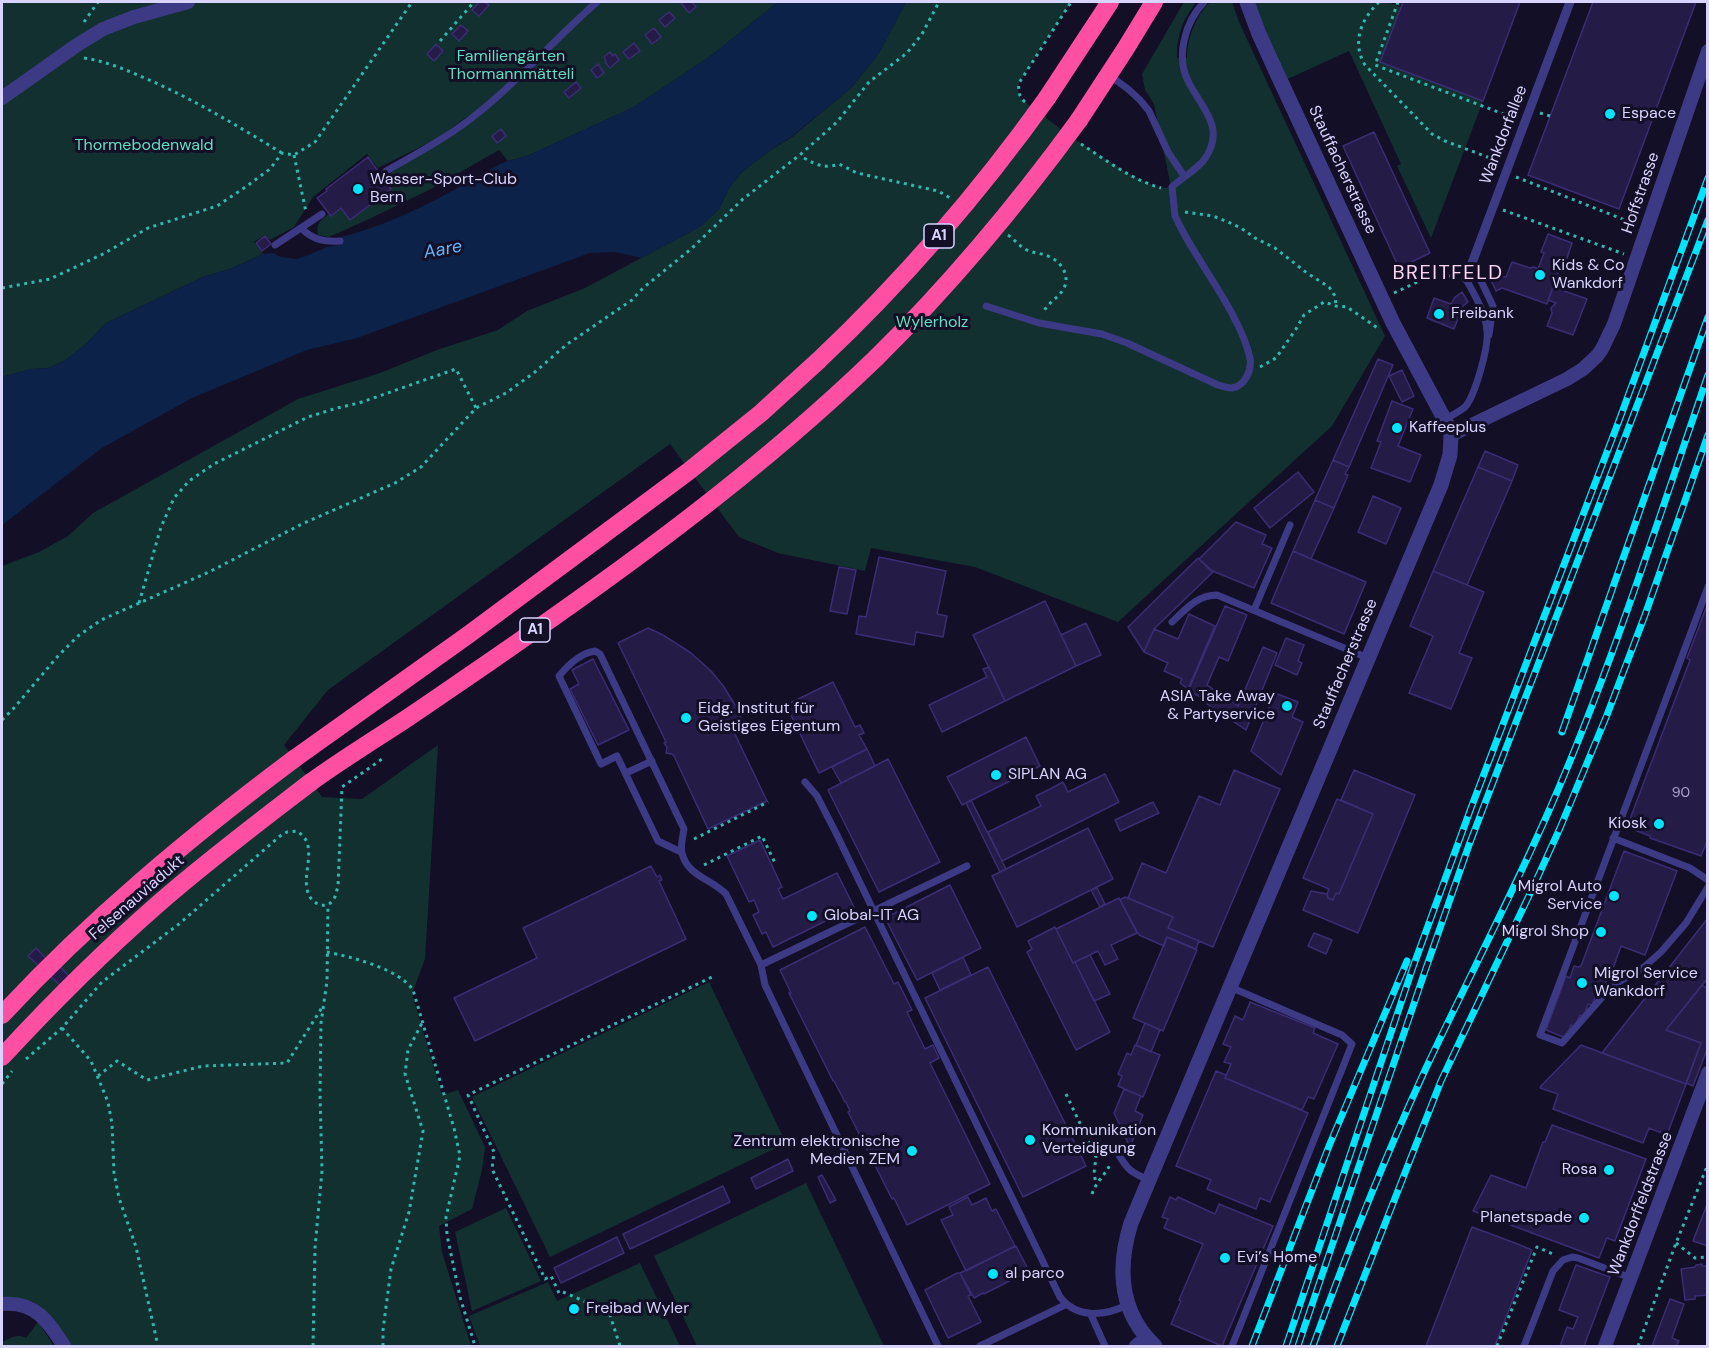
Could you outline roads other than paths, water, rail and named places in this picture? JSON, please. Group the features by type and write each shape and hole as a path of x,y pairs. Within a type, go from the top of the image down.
{"highway":[{"name":"Felsenauviadukt","path":"2,1015 73,942 203,828 689,471 789,387 881,300 938,238 1047,98 1110,2"},
{"name":"A1","path":"1109,75 1154,2"},
{"name":"Felsenauviadukt","path":"2,1057 61,995 126,933 222,850 353,752 540,626 712,501 815,416 907,327 959,272 1000,224 1079,120 1109,75"}],"street":[{"path":"2,98 71,49 104,29 188,2"},
{"name":"Stauffacherstrasse","path":"1146,1344 1127,1305 1124,1291 1124,1249 1131,1223 1446,472 1450,455 1451,435 1445,419 1382,298 1259,34 1247,2"},
{"name":"Wankdorfallee","path":"1466,279 1570,2"},
{"name":"Hoffstrasse","path":"1451,435 1567,379 1590,364 1607,340 1707,51"},
{"name":"Wankdorffeldstrasse","path":"1605,1347 1707,1073"},
{"path":"2,1305 20,1305 35,1311 50,1325 63,1347"}],"lane":[{"path":"386,171 471,119 519,77 597,2"},
{"path":"986,306 1039,323 1102,334 1127,343 1218,385 1233,388 1243,383 1248,374 1250,361 1245,342 1230,311 1175,216 1172,187 1206,159 1212,147 1214,134 1211,119 1188,81 1183,63 1186,32 1195,12 1204,2"},
{"path":"1109,75 1145,106 1168,152 1184,176"},
{"path":"275,245 322,214"},
{"path":"301,228 320,240 340,241"},
{"path":"1445,419 1463,409 1469,400 1484,360 1491,325 1493,306 1472,262"},
{"path":"1466,279 1485,319 1487,344"},
{"path":"1254,610 1290,525"},
{"path":"1617,982 1562,1043 1540,1035 1568,970 1613,838 1707,587"},
{"path":"1172,622 1195,602 1208,596 1221,596 1368,658"},
{"path":"682,849 658,841 617,756 601,764 559,676 567,665 590,651 600,654 684,829 682,849 691,872 718,886 726,894 761,965 765,984 938,1347"},
{"path":"626,773 651,761"},
{"path":"805,782 817,796 874,910 1057,1291 1067,1304 1091,1315 1127,1305"},
{"path":"1613,838 1690,868 1707,880"},
{"path":"761,965 967,866"},
{"path":"1605,984 1617,982 1639,971 1660,952 1686,923 1707,887"},
{"path":"1230,987 1342,1035 1352,1044 1232,1347"},
{"path":"1118,1153 1125,1167 1132,1173 1149,1180"},
{"path":"1524,1347 1553,1271 1559,1263 1572,1257 1578,1258 1631,1278"},
{"path":"980,1347 1067,1304"},
{"path":"1091,1315 1105,1347"}],"water":[{"name":"Aare","path":"778,2 906,2 879,53 852,87 791,137 742,172 729,188 719,209 701,226 642,258 615,252 590,253 357,338 307,350 192,398 102,448 2,525 2,377 31,369 48,368 64,361 87,343 106,323 203,277 230,269 263,254 272,253 296,259 327,247 339,245 341,237 383,224 442,196 500,164 527,156 634,107 712,55"}],"railway":[{"path":"1286,1346 1413,967 1708,178"},
{"path":"1298,1346 1469,845 1708,220"},
{"path":"1562,732 1708,317"},
{"path":"1313,1346 1410,1102 1521,872 1573,753 1634,592 1708,375"},
{"path":"1337,1346 1441,1081 1560,828 1607,715 1645,615 1708,435"},
{"path":"1252,1346 1329,1146 1407,961"}],"place":[{"name":"Espace","path":"1610,114"},
{"name":"Wasser-Sport-Club Bern","path":"358,189"},
{"name":"Kids & Co Wankdorf","path":"1540,275"},
{"name":"Freibank","path":"1439,314"},
{"name":"Kaffeeplus","path":"1397,428"},
{"name":"ASIA Take Away & Partyservice","path":"1287,706"},
{"name":"Eidg. Institut für Geistiges Eigentum","path":"686,718"},
{"name":"SIPLAN AG","path":"996,775"},
{"name":"Kiosk","path":"1659,824"},
{"name":"Migrol Auto Service","path":"1614,896"},
{"name":"Global-IT AG","path":"812,916"},
{"name":"Migrol Shop","path":"1601,932"},
{"name":"Migrol Service Wankdorf","path":"1582,983"},
{"name":"Kommunikation Verteidigung","path":"1030,1140"},
{"name":"Zentrum elektronische Medien ZEM","path":"912,1151"},
{"name":"Rosa","path":"1609,1170"},
{"name":"Planetspade","path":"1584,1218"},
{"name":"Evi’s Home","path":"1225,1258"},
{"name":"al parco","path":"993,1274"},
{"name":"Freibad Wyler","path":"574,1309"}],"district":[{"name":"BREITFELD","path":"1448,274"}],"park label":[{"name":"Familiengärten Thormannmätteli","path":"511,66"},
{"name":"Thormebodenwald","path":"144,146"},
{"name":"Wylerholz","path":"932,323"}]}
